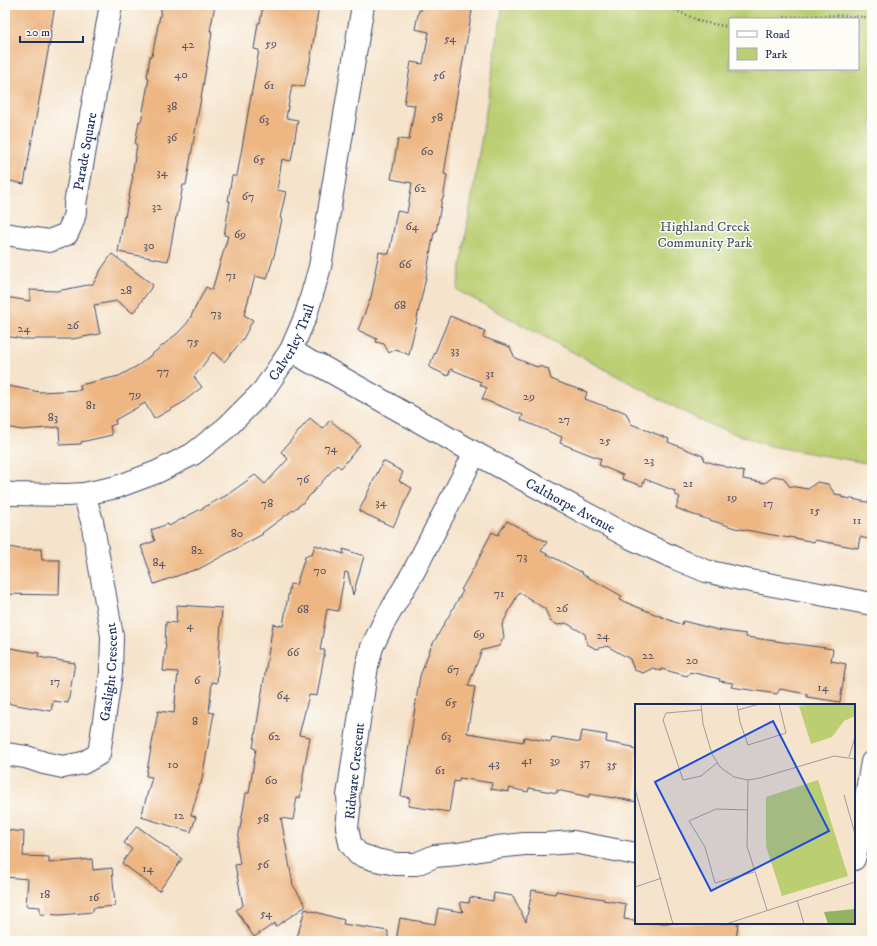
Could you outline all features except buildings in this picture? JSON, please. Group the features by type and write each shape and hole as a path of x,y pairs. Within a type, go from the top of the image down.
{"street":[{"name":"Parade Square","path":"5,234 49,241 67,234 74,220 75,204 111,5"},
{"name":"Calverley Trail","path":"5,493 67,495 84,494 117,487 157,472 193,454 226,428 263,391 291,350 306,315 320,267 364,5"},
{"name":"Calthorpe Avenue","path":"291,350 631,538 677,559 706,571 872,604"},
{"name":"Ridware Crescent","path":"475,453 414,571 383,624 372,647 367,666 348,796 349,810 347,827 350,843 358,854 376,860 396,864 416,864 435,856 524,844 574,842 635,854"},
{"name":"Gaslight Crescent","path":"5,754 26,757 44,764 63,767 83,763 98,754 111,673 112,636 92,521 84,494"},
{"path":"855,855 872,762"}],"path":[{"path":"664,5 702,22 729,27"},
{"path":"782,18 822,15 862,16 872,18"}],"green space":[{"name":"Highland Creek Community Park","path":"503,5 872,5 872,464 770,446 705,423 457,290"}]}
